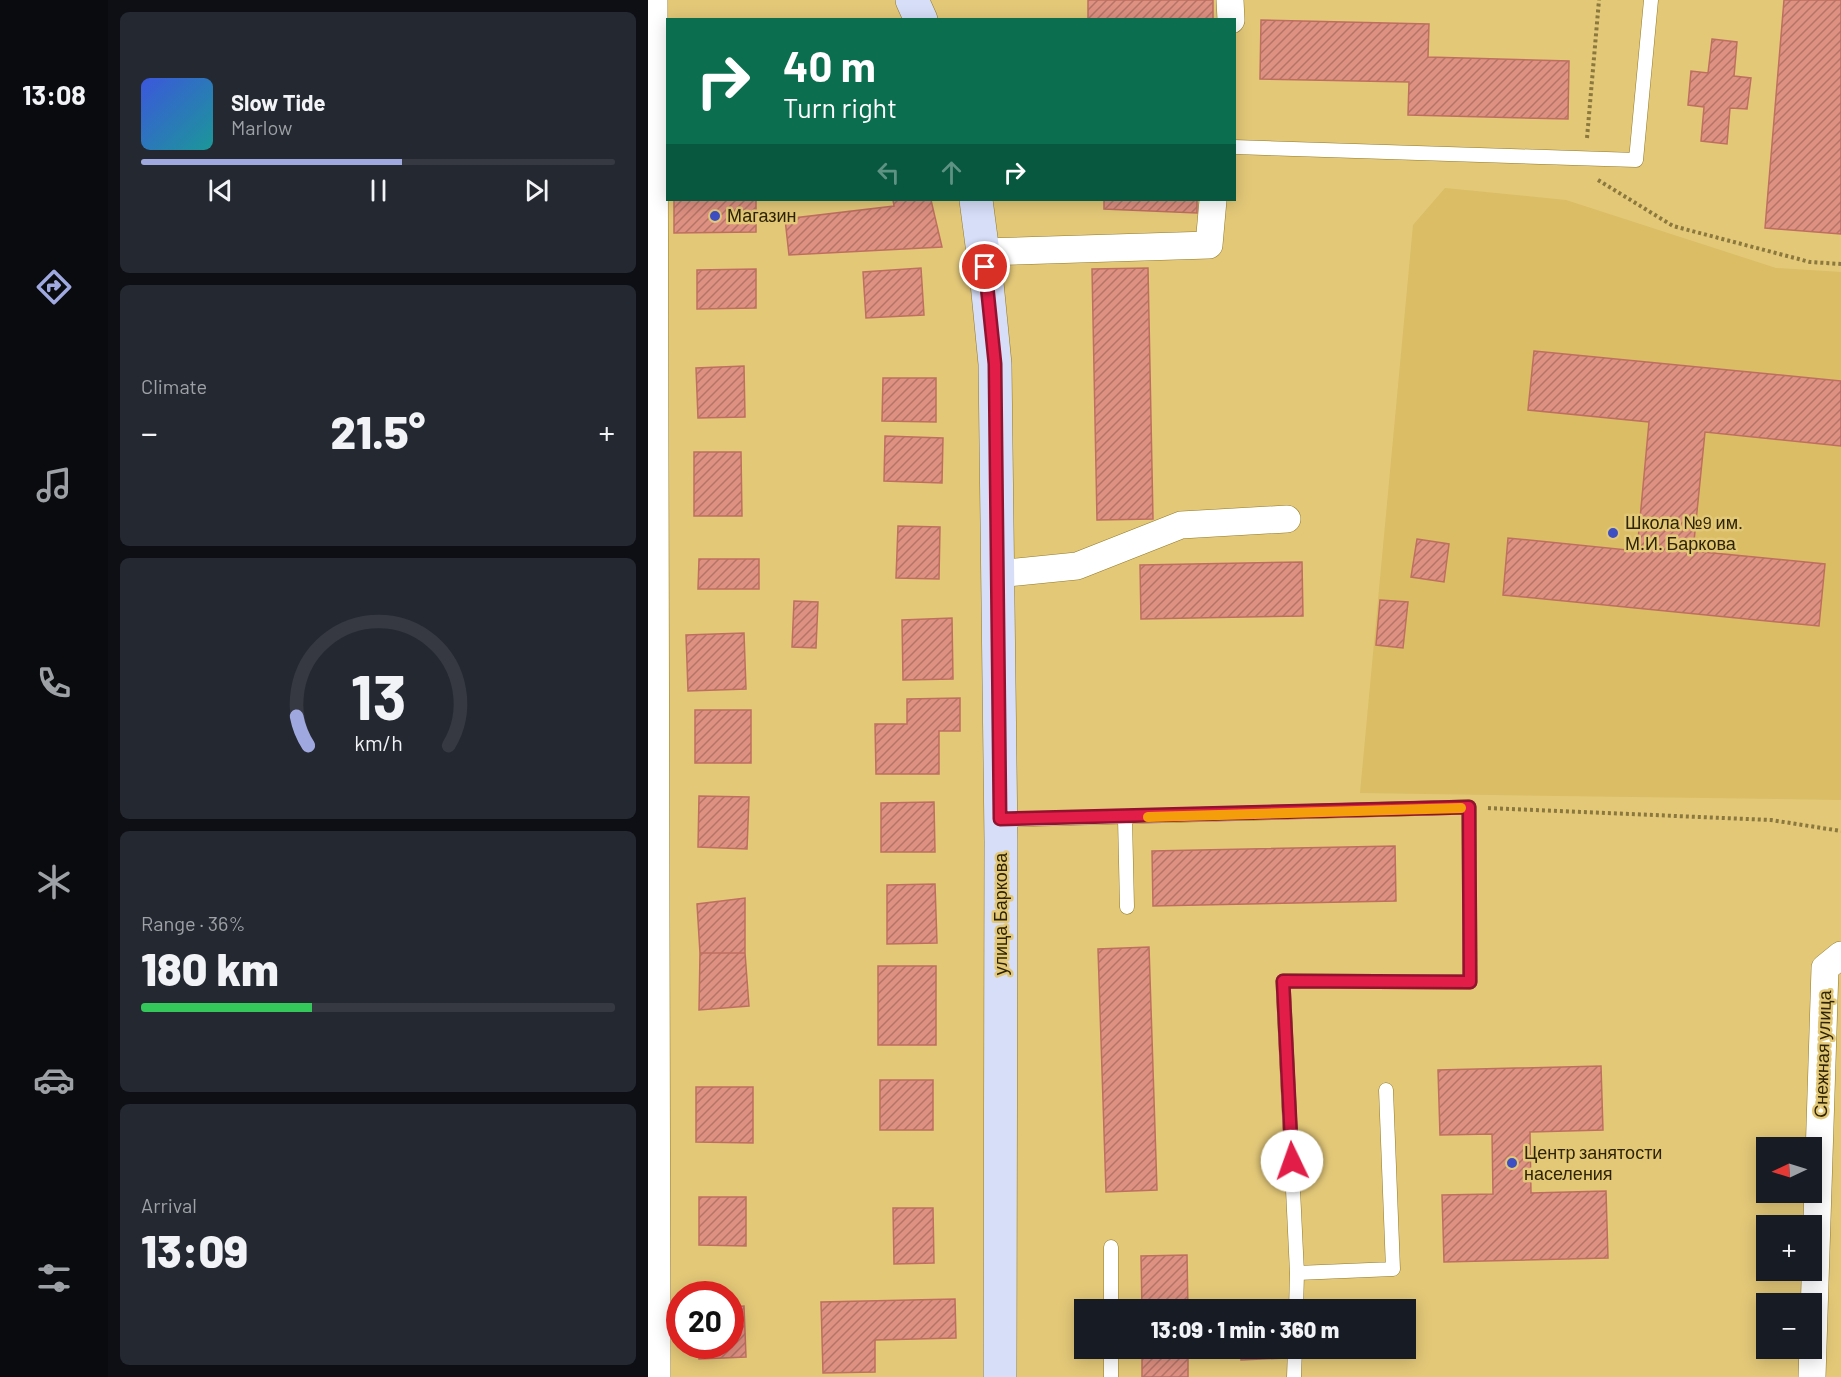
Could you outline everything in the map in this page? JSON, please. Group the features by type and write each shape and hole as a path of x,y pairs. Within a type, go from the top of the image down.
{"main road":[{"path":"912,0 920,18"},
{"name":"улица Баркова","path":"976,201 995,364 1000,819 1000,1377"}],"street":[{"path":"654,0 657,1377"},
{"path":"1230,0 1231,18"},
{"path":"983,252 1209,245 1213,201"},
{"path":"997,574 1077,566 1181,525 1287,519"},
{"name":"Снежная улица","path":"1812,1377 1825,968 1841,955"}],"lane":[{"path":"1236,147 1636,160 1650,0"},
{"path":"1000,819 1125,818 1469,807 1470,982 1283,981 1296,1299"},
{"path":"1125,818 1127,907"},
{"path":"1297,1273 1393,1269 1386,1090"},
{"path":"1111,1247 1111,1299"},
{"path":"1111,1359 1112,1377"},
{"path":"1294,1377 1295,1359"}],"path":[{"path":"1599,0 1585,172 1673,226 1810,262 1841,264"},
{"path":"1469,807 1772,820 1841,831"}],"shaded area":[{"name":"Школа №9 им. М.И. Баркова","path":"1445,188 1566,200 1776,268 1841,272 1841,800 1360,793 1413,225"}],"building":[{"path":"1088,0 1213,0 1213,18 1088,18"},
{"path":"1784,0 1841,0 1841,234 1765,228"},
{"path":"1261,20 1429,24 1428,57 1569,61 1568,119 1408,115 1409,82 1260,79"},
{"path":"1712,39 1737,42 1734,76 1751,78 1747,109 1730,108 1727,144 1701,141 1704,107 1688,105 1691,71 1708,73"},
{"name":"Магазин","path":"674,201 756,201 756,232 674,233"},
{"path":"893,201 931,201 942,247 789,255 785,219 894,206"},
{"path":"1104,201 1197,201 1197,213 1104,209"},
{"path":"921,268 924,315 866,318 863,272"},
{"path":"1148,268 1153,519 1097,520 1092,269"},
{"path":"756,269 756,308 697,309 697,270"},
{"path":"1534,351 1841,381 1841,446 1705,432 1693,551 1825,564 1819,626 1503,595 1508,538 1637,551 1649,422 1528,410"},
{"path":"744,366 745,417 698,418 696,368"},
{"path":"883,378 936,378 936,422 882,421"},
{"path":"885,436 943,438 942,483 884,481"},
{"path":"694,452 741,452 742,516 694,516"},
{"path":"898,526 940,527 939,579 896,578"},
{"path":"1417,539 1449,544 1444,582 1411,577"},
{"path":"699,559 759,559 759,589 698,589"},
{"path":"1302,562 1303,616 1141,619 1140,565"},
{"path":"1380,600 1408,602 1403,648 1376,645"},
{"path":"794,601 818,602 816,648 792,647"},
{"path":"952,618 953,679 903,680 902,620"},
{"path":"744,633 746,689 688,691 686,635"},
{"path":"960,698 960,731 939,731 939,774 876,774 875,724 907,724 907,699"},
{"path":"695,710 751,710 751,763 695,763"},
{"path":"699,796 749,797 747,849 698,847"},
{"path":"934,802 935,852 881,852 881,803"},
{"path":"1395,846 1396,901 1153,906 1152,851"},
{"path":"935,884 937,943 887,944 887,885"},
{"path":"745,898 745,953 700,953 697,904"},
{"path":"1149,947 1157,1190 1106,1192 1098,949"},
{"path":"700,953 745,953 749,1006 699,1010"},
{"path":"878,966 936,966 936,1045 878,1045"},
{"name":"Центр занятости населения","path":"1601,1066 1603,1130 1530,1132 1531,1193 1606,1191 1608,1258 1444,1262 1442,1195 1493,1194 1492,1134 1440,1135 1438,1070"},
{"path":"880,1080 933,1080 933,1130 880,1130"},
{"path":"696,1087 753,1087 753,1143 696,1142"},
{"path":"699,1197 746,1197 746,1246 699,1245"},
{"path":"893,1208 933,1208 934,1263 894,1264"},
{"path":"1187,1255 1188,1299 1142,1299 1141,1256"},
{"path":"955,1299 956,1338 875,1340 875,1372 823,1373 821,1302"},
{"path":"744,1306 746,1357 744,1357"},
{"path":"1142,1359 1188,1359 1188,1377 1142,1377"}],"slow traffic":[{"path":"1148,817 1461,808"}],"place":[{"name":"Магазин","path":"715,216"},
{"name":"Школа №9 им. М.И. Баркова","path":"1613,533"},
{"name":"Центр занятости населения","path":"1512,1163"}],"route":[{"path":"985,267 995,364 1000,819 1125,818 1469,807 1470,982 1283,981 1292,1161"}]}
